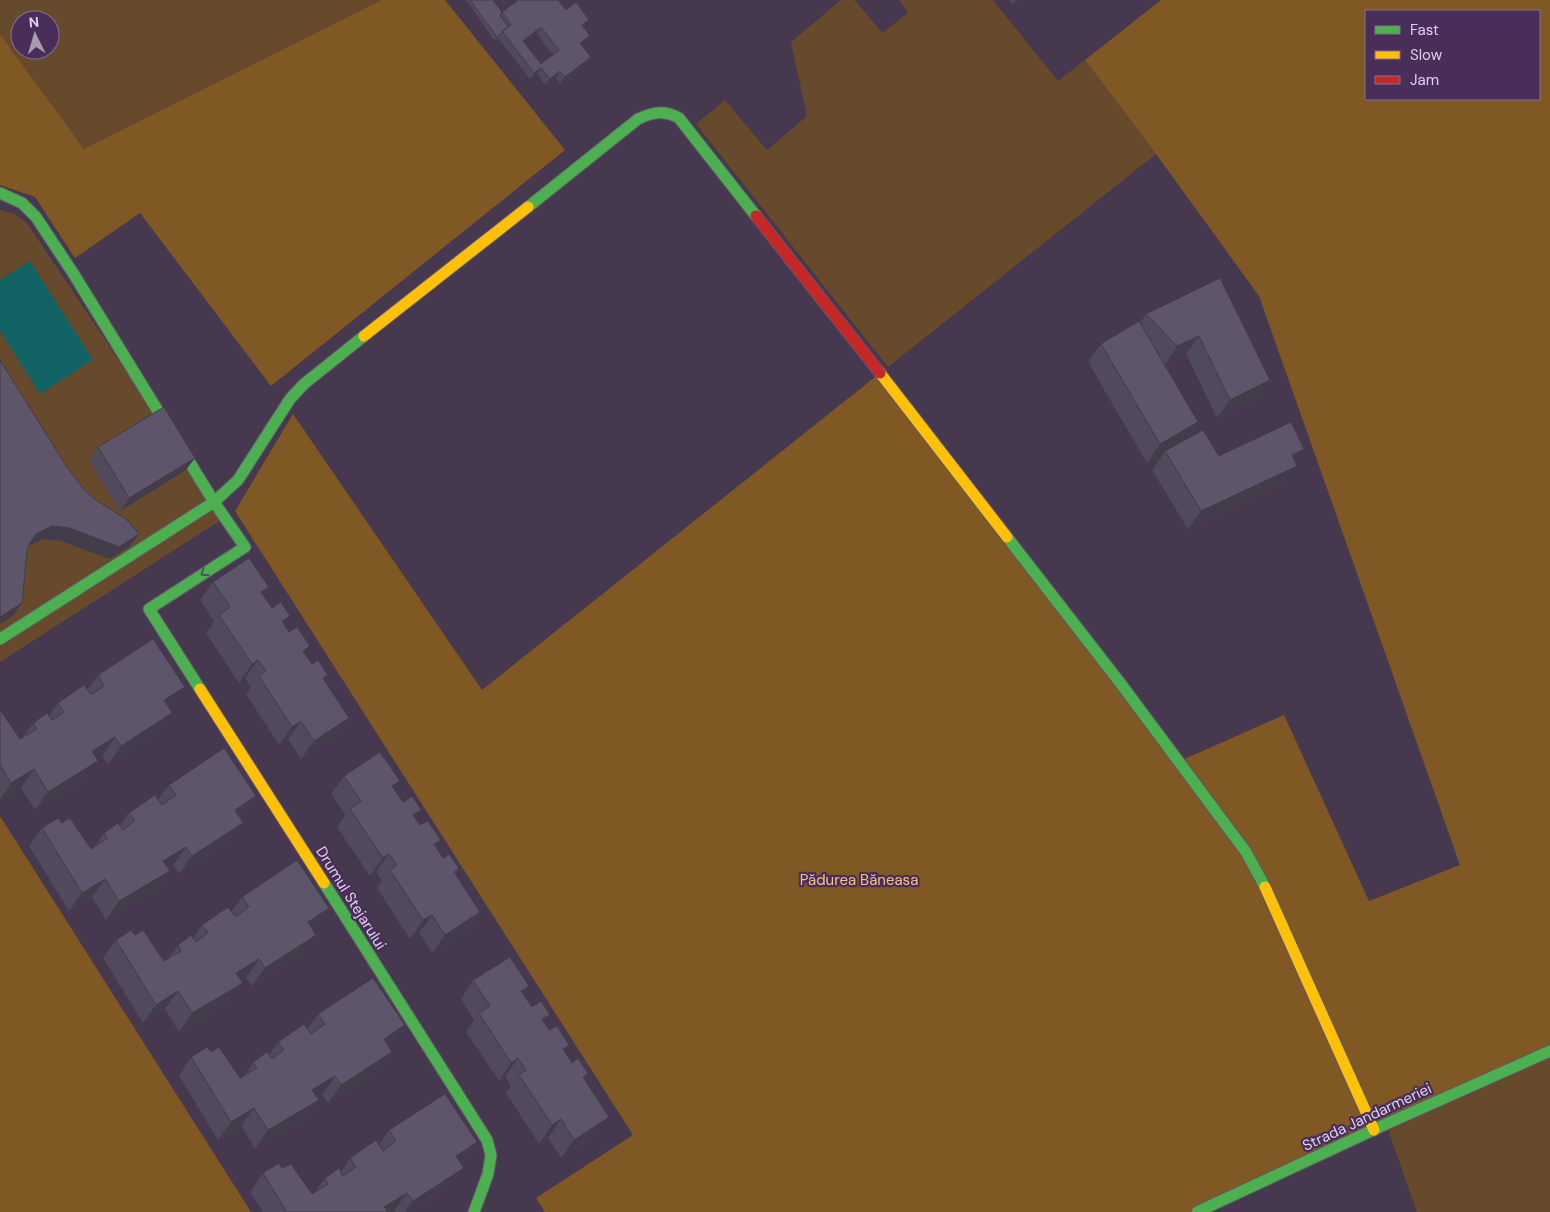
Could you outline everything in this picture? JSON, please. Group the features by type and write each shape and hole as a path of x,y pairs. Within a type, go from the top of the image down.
{"street":[{"path":"0,639 230,490 290,398 304,384 638,119 658,112 668,112 679,118 880,373 1127,692 1246,852 1266,889 1374,1130"},
{"path":"0,193 22,203 36,217 214,502"},
{"name":"Drumul Stejarului","path":"214,502 245,547 149,609 487,1140 491,1156 488,1174 474,1212"},
{"name":"Strada Jandarmeriei","path":"1197,1212 1550,1051"}],"shaded area":[{"path":"0,0 382,0 84,149 19,60 60,60 60,10 10,10 10,48 0,34"},
{"path":"841,0 855,0 882,33 908,13 899,0 993,0 1058,81 1085,60 1156,154 888,367 696,124 725,100 767,150 807,116 791,42"},
{"path":"0,210 15,214 27,223 224,518 0,662"},
{"path":"30,261 93,360 40,394 0,331 0,280"},
{"path":"1550,1051 1550,1212 1417,1212 1386,1124"}],"green space":[{"path":"382,0 445,0 565,150 271,386 140,213 75,258 35,197 0,185 0,34 10,48 10,60 19,60 84,149"},
{"name":"Pădurea Băneasa","path":"1161,0 1550,0 1550,1051 1197,1212 545,1212 536,1198 633,1135 235,511 293,414 482,690 880,373 1180,761 1284,715 1369,901 1460,865 1259,296 1085,60"},
{"path":"0,816 251,1212 0,1212"}],"building":[{"path":"470,0 493,0 502,12 500,15 508,27 497,37"},
{"path":"518,0 558,0 566,10 576,2 589,20 582,25 590,36 580,43 591,57 565,77 560,71 550,79 541,68 534,73 502,31 511,25 502,12","holes":["541,27 559,50 541,64 523,41"]},
{"path":"1220,278 1270,380 1230,400 1199,336 1177,346 1146,314"},
{"path":"1139,321 1198,422 1160,444 1101,344"},
{"path":"0,360 67,467 83,488 93,498 127,520 139,534 119,547 70,528 52,526 36,534 27,551 22,603 0,617"},
{"path":"164,407 195,458 129,498 98,447"},
{"path":"1291,422 1304,449 1292,455 1297,466 1201,511 1165,451 1203,430 1219,456"},
{"path":"249,558 269,587 261,592 272,608 281,602 290,616 282,621 289,632 297,627 310,646 303,651 312,664 318,660 328,675 323,678 349,718 314,741 301,721 292,727 259,676 266,671 258,660 252,664 219,615 230,607 213,582"},
{"path":"153,639 185,687 164,700 172,713 121,746 115,737 92,751 98,761 48,792 34,769 11,783 0,765 0,710 20,739 37,729 33,723 47,713 52,720 64,712 58,703 84,685 91,695 104,686 98,675"},
{"path":"224,748 256,796 235,810 243,823 192,856 186,847 163,861 170,871 119,901 105,879 82,893 42,828 58,818 62,823 70,818 91,849 108,838 104,833 118,823 123,830 135,821 129,813 155,795 162,805 176,795 169,785"},
{"path":"380,752 400,781 392,786 403,802 412,796 421,810 413,815 420,825 428,821 441,840 434,844 443,858 449,854 459,868 454,872 480,912 445,935 432,915 423,920 390,870 397,865 389,854 383,858 350,809 361,801 344,776"},
{"path":"297,860 329,908 308,922 316,935 265,968 259,959 236,973 243,983 192,1013 178,991 156,1005 116,940 131,930 135,935 143,930 164,961 181,951 178,945 191,935 196,942 208,933 202,925 228,907 236,917 249,907 242,897"},
{"path":"510,957 529,986 521,991 532,1007 541,1001 550,1015 542,1019 549,1030 557,1026 569,1045 563,1049 572,1063 578,1058 588,1073 583,1077 609,1117 574,1140 561,1119 552,1125 519,1075 526,1070 518,1058 511,1063 479,1013 490,1006 473,980"},
{"path":"373,978 405,1025 384,1039 392,1052 341,1085 335,1076 312,1090 319,1100 268,1130 254,1108 231,1122 191,1057 207,1047 211,1052 219,1047 240,1078 257,1068 253,1062 267,1052 272,1059 284,1050 278,1042 304,1024 311,1034 325,1024 318,1014"},
{"path":"445,1094 477,1142 456,1156 464,1168 413,1201 407,1193 384,1207 388,1212 287,1212 263,1173 279,1163 282,1168 291,1164 312,1194 328,1184 325,1178 339,1168 343,1176 356,1167 350,1158 376,1140 383,1151 396,1141 389,1130"}],"traffic: fast":[{"path":"528,207 638,119 654,113 663,113 679,118 756,216"},
{"path":"0,193 22,203 36,217 73,273 214,502 245,547 149,609 200,689"},
{"path":"0,639 214,502 238,480 290,399 304,384 364,336"},
{"path":"1007,537 1121,684 1246,852 1265,887"},
{"path":"324,883 487,1140 491,1155 488,1174 474,1212"},
{"path":"1197,1212 1386,1124 1550,1051"}],"traffic: slow":[{"path":"364,336 528,207"},
{"path":"880,373 1007,537"},
{"path":"200,689 324,883"},
{"path":"1265,887 1374,1130"}],"traffic: jam":[{"path":"756,216 880,373"}]}
